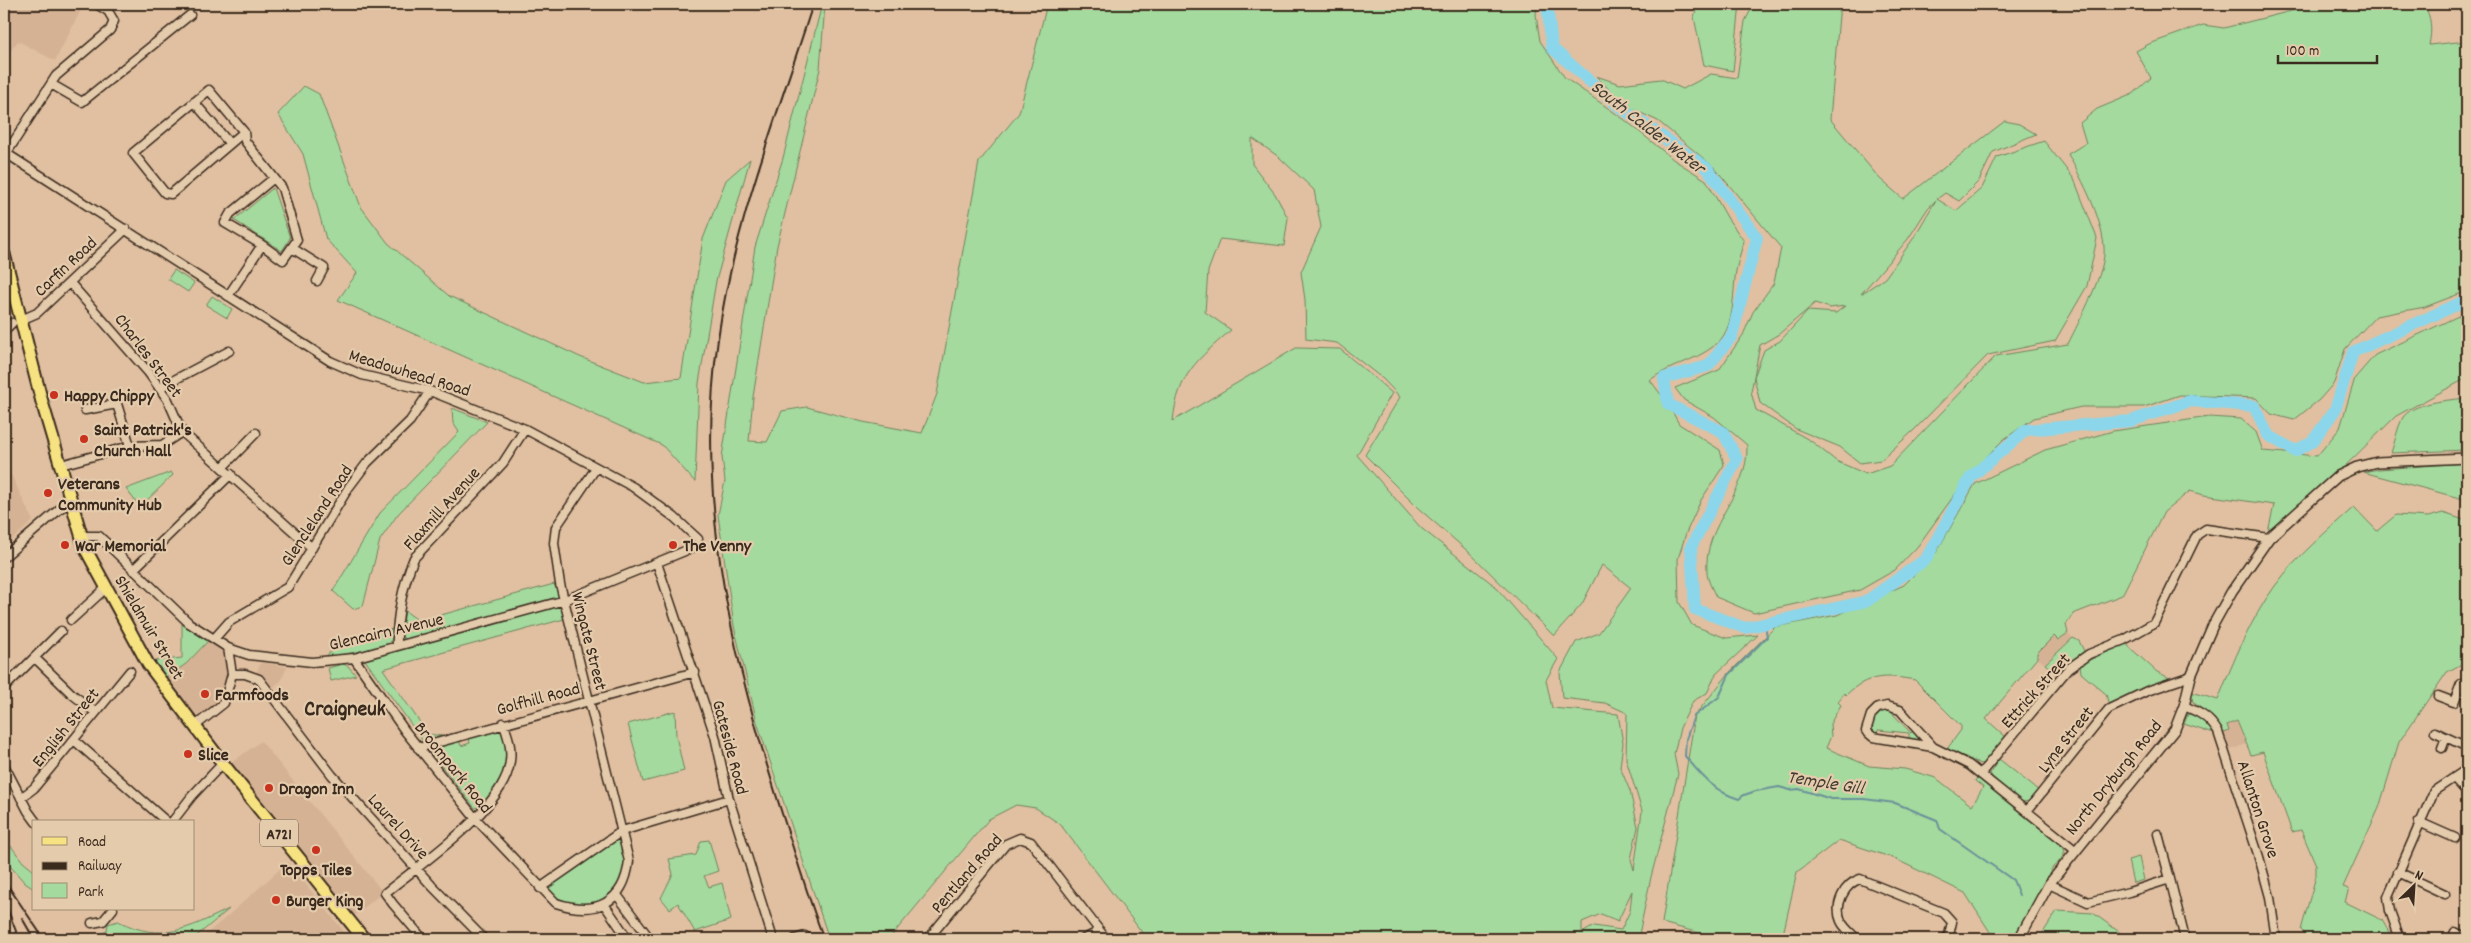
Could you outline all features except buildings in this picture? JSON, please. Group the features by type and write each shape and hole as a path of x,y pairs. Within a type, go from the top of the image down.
{"main road":[{"name":"Shieldmuir Street","path":"4,254 16,322 85,548 148,664 195,726"},
{"name":"A721","path":"195,726 364,939"}],"street":[{"path":"4,154 56,76 110,30 114,21 108,11 98,5"},
{"path":"51,84 82,102 190,15"},
{"path":"244,132 171,194 165,193 133,153 209,90 244,132 245,141 282,188 297,240 283,260 225,223 230,214 274,178"},
{"path":"194,102 230,144"},
{"name":"Meadowhead Road","path":"4,154 126,229 303,346 336,364 362,375 430,391 525,429 633,487 674,517 697,542"},
{"name":"Carfin Road","path":"4,331 16,322 36,313 126,229"},
{"path":"228,296 262,246"},
{"path":"292,248 324,268 317,281"},
{"name":"Charles Street","path":"70,283 159,388 168,400 182,432 312,548"},
{"path":"159,388 229,350"},
{"name":"Glencleland Road","path":"214,639 230,622 288,587 348,487 367,463 410,421 430,391"},
{"path":"85,410 118,404 130,446"},
{"name":"Flaxmill Avenue","path":"397,646 397,630 409,569 414,558 503,463 525,429"},
{"path":"68,463 130,446 162,445 182,432"},
{"path":"223,467 256,433"},
{"name":"North Dryburgh Road","path":"2019,939 2049,884 2074,850 2174,729 2184,706 2191,676 2213,625 2232,591 2269,538 2338,476 2358,467 2386,462 2467,458"},
{"name":"Wingate Street","path":"596,468 556,527 554,535 556,565 629,861 628,873 617,895"},
{"path":"133,570 231,474"},
{"path":"4,557 57,511 71,503"},
{"name":"Ettrick Street","path":"1981,773 2068,669 2089,654 2124,640 2154,623 2197,535 2206,529 2269,538"},
{"name":"Glencairn Avenue","path":"82,536 99,536 189,623 228,648 249,655 312,662 354,658 565,600 657,563 697,542"},
{"name":"Gateside Road","path":"657,563 715,736 729,799 773,939"},
{"path":"71,620 106,588"},
{"path":"4,688 61,631"},
{"path":"195,726 224,703 232,674 228,648"},
{"path":"35,658 72,694 96,712"},
{"name":"Broompark Road","path":"354,658 418,748 475,818 540,888 556,903 570,908 586,909 604,904"},
{"name":"English Street","path":"20,798 34,788 130,671"},
{"name":"Golfhill Road","path":"418,748 503,723 695,672"},
{"name":"Laurel Drive","path":"232,674 245,674 258,679 332,775 484,939"},
{"name":"Lyne Street","path":"2027,811 2109,709 2147,691 2191,676"},
{"path":"2438,696 2454,702 2464,686"},
{"path":"1933,747 1900,710 1894,706 1878,708 1866,726 1866,731 1873,737 1913,742 1933,747 1981,773 2074,850"},
{"name":"Allanton Grove","path":"2184,706 2211,720 2218,732 2266,881 2276,939"},
{"path":"423,939 392,904 385,892 418,868 475,818 492,800 508,774 510,761 510,741 503,723"},
{"path":"2435,732 2467,747"},
{"path":"2442,748 2446,738"},
{"path":"74,740 165,820"},
{"path":"174,820 192,796 223,763"},
{"path":"4,765 20,798 35,820"},
{"path":"2400,939 2390,911 2388,897 2434,791 2467,769"},
{"path":"2454,778 2467,792"},
{"path":"540,888 622,831 729,799"},
{"path":"2419,822 2455,838"},
{"path":"2158,834 2185,939"},
{"name":"Pentland Road","path":"928,939 1006,844 1020,838 1031,842 1100,931"},
{"path":"2398,872 2445,894"},
{"path":"2049,884 2088,902 2130,892 2170,878"},
{"path":"1857,939 1844,926 1839,914 1842,894 1852,881 1860,879 1944,913 1952,922 1949,935 1945,939"},
{"path":"628,939 604,904 617,895 650,939"},
{"path":"92,923 103,921 113,910"},
{"path":"1084,939 1100,931 1106,939"},
{"path":"2452,939 2455,932 2467,938"},
{"path":"795,939 805,936"}],"shaded area":[{"path":"4,4 84,4 55,61 18,41 4,59"},
{"path":"7,466 33,521 4,547 4,467"},
{"path":"2068,633 2073,638 2045,664 2037,658 2036,654 2054,636 2058,640"},
{"path":"208,641 224,653 228,674 221,699 197,721 165,678 186,664"},
{"path":"261,662 287,667 281,681 272,688 256,673"},
{"path":"2237,721 2246,744 2229,751 2222,734 2229,731 2227,725"},
{"path":"261,741 382,891 380,896 354,916 231,763"},
{"path":"288,862 350,939 200,939 223,920"}],"green space":[{"path":"822,4 825,4 820,69 777,246 753,397 749,441 767,442 782,411 807,407 863,422 922,433 937,394 979,162 1019,113 1047,4 1537,4 1536,15 1540,41 1565,78 1625,120 1674,160 1706,180 1728,219 1744,241 1736,271 1730,321 1721,339 1707,351 1666,370 1650,380 1668,404 1679,424 1720,450 1724,465 1701,500 1686,533 1678,559 1679,602 1692,625 1726,638 1758,635 1716,674 1707,693 1693,701 1680,728 1674,754 1678,774 1651,877 1638,939 1147,939 1060,824 1036,808 1016,805 989,819 889,939 829,939 757,722 734,626 718,515 725,481 722,457 755,247 783,158","holes":["1252,138 1279,157 1314,190 1321,227 1301,272 1305,300 1306,339 1337,343 1383,379 1400,397 1365,455 1418,508 1471,554 1554,636 1582,604 1602,565 1631,588 1599,633 1576,642 1560,672 1562,698 1605,703 1627,713 1626,759 1642,811 1634,870 1631,859 1638,827 1630,791 1620,767 1623,743 1618,714 1552,708 1546,680 1558,659 1495,586 1421,528 1357,455 1392,393 1340,349 1296,348 1173,421 1179,391 1191,369 1208,350 1231,330 1205,312 1208,271 1220,239 1284,246 1288,218 1275,194 1252,164","1632,891 1630,911 1621,930 1594,926 1582,933 1582,922 1601,914 1618,921"]},
{"path":"1698,4 1740,4 1733,71 1704,65 1694,17"},
{"path":"1754,4 1840,4 1830,119 1879,178 1903,199 2005,121 2019,124 2036,134 1993,152 1979,181 1959,201 1945,193 1937,199 1956,211 1982,188 1997,157 2044,141 2074,179 2097,238 2087,286 2055,341 1988,355 1913,431 1881,460 1860,463 1840,447 1796,429 1760,403 1754,377 1764,350 1780,341 1808,311 1836,313 1845,306 1830,308 1815,303 1779,334 1760,345 1751,392 1756,410 1811,441 1836,461 1866,474 1890,466 1996,356 2068,344 2097,282 2104,257 2102,235 2095,211 2068,154 2086,143 2080,123 2097,109 2133,94 2151,78 2136,51 2149,44 2203,25 2224,28 2319,4 2423,4 2430,24 2429,45 2467,41 2467,291 2425,307 2376,316 2345,349 2334,383 2319,400 2294,420 2271,414 2256,398 2180,395 2144,407 2081,407 2034,418 2003,440 1971,472 1917,547 1895,570 1860,590 1754,613 1716,597 1707,575 1708,555 1712,539 1741,479 1746,463 1747,445 1714,417 1684,400 1675,388 1719,370 1743,335 1753,312 1774,283 1781,248 1714,167 1658,121 1624,105 1596,76 1620,84 1661,79 1683,89 1711,74 1737,78 1745,21","holes":["1936,200 1913,239 1885,278 1861,294 1908,239 1928,208"]},
{"path":"304,86 319,94 361,207 388,243 449,296 580,357 644,382 681,378 703,239 726,180 750,159 716,281 699,383 695,482 662,445 338,300 357,273 326,239 303,154 278,114"},
{"path":"273,188 290,238 282,251 234,220"},
{"path":"174,270 194,283 188,292 168,279"},
{"path":"212,296 232,309 227,318 206,305"},
{"path":"2467,312 2467,378 2396,416 2337,474 2272,533 2268,532 2274,505 2204,495 2190,491 2164,512 2122,595 2073,614 2066,625 2068,633 2058,640 2054,636 2037,653 2037,658 1986,719 2006,737 1984,763 1980,764 1947,749 1961,730 1961,726 1915,680 1895,677 1878,678 1862,683 1846,695 1844,693 1838,702 1841,705 1830,724 1831,736 1826,748 1869,766 1905,769 1936,778 1972,806 1983,787 1975,781 1978,776 2063,846 2065,852 2060,861 2053,867 2013,939 1990,932 1965,893 1893,858 1839,840 1797,872 1782,939 1722,939 1662,923 1695,715 1730,672 1775,627 1837,615 1904,585 1936,553 1975,484 2045,450 2113,431 2209,417 2241,419 2256,432 2263,451 2317,456 2340,428 2355,378 2375,355"},
{"path":"2467,398 2467,450 2391,453 2400,423 2407,413 2422,405"},
{"path":"452,408 487,422 398,514 380,540 363,606 353,609 333,591 380,513 459,432 453,423"},
{"path":"2467,463 2467,500 2363,472 2379,469"},
{"path":"171,472 173,475 140,507 126,489"},
{"path":"2354,507 2377,531 2396,515 2428,517 2443,513 2467,521 2467,661 2447,672 2399,742 2379,808 2343,887 2349,889 2345,902 2382,920 2393,939 2310,939 2301,930 2316,876 2316,865 2301,830 2292,832 2263,752 2251,755 2237,721 2227,725 2229,731 2222,734 2215,719 2193,702 2191,692 2218,700 2250,626 2275,586 2302,554"},
{"path":"554,584 559,595 557,600 406,641 401,635 405,611 419,621"},
{"path":"556,606 561,608 564,619 383,669 428,734 442,736 423,741 365,660 368,656"},
{"path":"182,624 208,641 186,664 165,678 155,661 182,658"},
{"path":"392,629 392,639 388,646 324,658 341,642"},
{"path":"2073,638 2079,641 2085,653 2067,664 2058,675 2045,664"},
{"path":"2126,644 2157,672 2172,679 2126,696 2109,706 2106,694 2081,673 2080,664"},
{"path":"343,664 348,666 356,675 331,681 328,668"},
{"path":"1895,709 1892,713 1911,733 1915,730 1921,739 1920,741 1909,739 1909,733 1878,730 1877,735 1869,730 1875,713 1879,710"},
{"path":"675,711 676,736 684,771 643,782 628,724"},
{"path":"2188,714 2203,721 2214,734 2184,724"},
{"path":"501,729 506,737 508,748 503,773 491,797 475,808 428,749 459,739 461,746 470,743 468,736"},
{"path":"1999,759 2039,791 2030,801 2022,802 1992,777 1990,773"},
{"path":"4,837 23,862 32,869 32,888 25,883 4,859"},
{"path":"615,839 620,842 622,848 625,872 620,882 607,896 599,901 582,904 564,901 548,891 551,883"},
{"path":"709,840 718,871 704,876 709,887 722,883 731,920 695,932 678,903 670,909 661,898 673,874 669,859 696,855 701,841"},
{"path":"2139,857 2144,880 2133,883 2128,860"},
{"path":"229,909 193,939 96,939 107,930 108,924 118,921 134,928 148,931 175,931"},
{"path":"2057,911 2093,913 2129,939 2039,939"}],"waterway":[{"name":"South Calder Water","path":"1547,4 1552,48 1617,105 1708,169 1757,238 1732,336 1708,366 1664,378 1668,404 1723,432 1737,459 1691,547 1695,609 1745,628 1867,601 1926,559 1971,477 2026,430 2131,421 2190,401 2254,406 2268,435 2295,451 2312,442 2335,410 2353,352 2467,300"},
{"name":"Temple Gill","path":"1765,623 1767,637 1729,675 1719,697 1694,716 1686,739 1685,756 1703,776 1722,792 1739,799 1756,791 1779,787 1790,790 1799,789 1831,799 1864,799 1895,803 1937,820 1940,829 2013,880 2019,895"},
{"name":"Temple Gill","path":"2040,936 2046,939"}],"railway":[{"path":"813,4 758,170 725,296 718,339 712,402 711,464 716,526 724,587 736,648 768,769 824,939"},
{"path":"4,880 44,939"},
{"path":"4,900 19,939"},
{"path":"22,918 34,939"}],"place":[{"name":"Happy Chippy","path":"54,395"},
{"name":"Saint Patrick's Church Hall","path":"84,439"},
{"name":"Veterans Community Hub","path":"48,493"},
{"name":"War Memorial","path":"65,545"},
{"name":"The Venny","path":"673,545"},
{"name":"Farmfoods","path":"205,694"},
{"name":"Slice","path":"188,754"},
{"name":"Dragon Inn","path":"269,788"},
{"name":"Topps Tiles","path":"316,850"},
{"name":"Burger King","path":"276,900"}],"district":[{"name":"Craigneuk","path":"345,707"}]}
